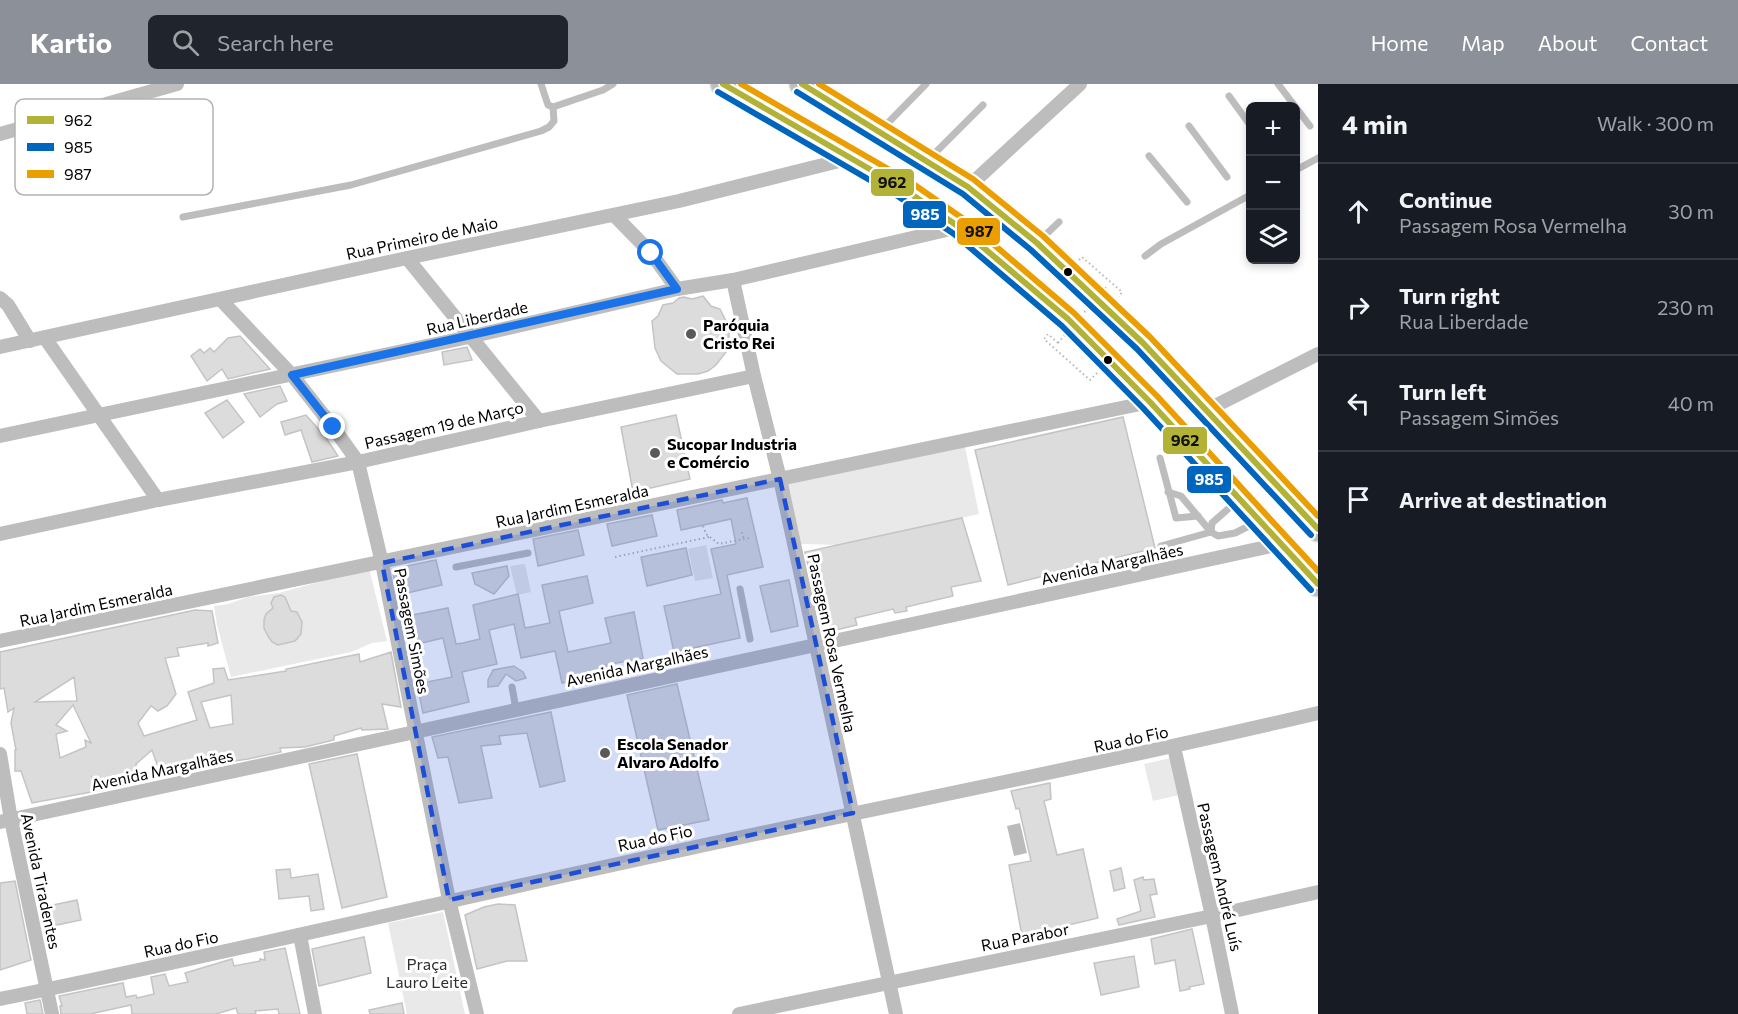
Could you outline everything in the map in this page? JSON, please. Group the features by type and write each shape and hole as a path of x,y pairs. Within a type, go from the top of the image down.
{"highway":[{"path":"723,84 903,189 959,226 1068,319 1150,402 1313,576"},
{"path":"802,84 968,187 1037,243 1143,342 1318,529"}],"street":[{"path":"124,99 177,84"},
{"path":"968,187 1080,84"},
{"path":"0,134 15,130"},
{"name":"Rua Primeiro de Maio","path":"0,347 680,201 851,158"},
{"path":"614,215 651,253 677,289"},
{"name":"Rua Liberdade","path":"0,436 469,337 677,289 733,280 959,226"},
{"path":"407,258 539,421"},
{"name":"Passagem Rosa Vermelha","path":"733,280 780,479 896,1014"},
{"path":"0,298 38,340 98,415 158,500"},
{"name":"Passagem Simões","path":"221,300 292,375 358,462 382,563 449,900 477,1014"},
{"path":"1207,410 1318,354"},
{"name":"Passagem 19 de Março","path":"0,534 158,500 358,462 754,376"},
{"name":"Rua Jardim Esmeralda","path":"0,642 1150,402"},
{"name":"Avenida Margalhães","path":"6,821 1281,544"},
{"name":"Rua do Fio","path":"0,999 853,813 1174,747 1318,713"},
{"name":"Passagem André Luís","path":"1174,747 1232,1014"},
{"name":"Avenida Tiradentes","path":"0,754 6,821 52,1014"},
{"name":"Rua Parabor","path":"739,1014 1318,892"},
{"path":"300,935 315,1014"}],"lane":[{"path":"541,84 548,105 553,108"},
{"path":"553,108 603,90 613,84"},
{"path":"879,131 926,84"},
{"path":"1278,84 1310,126"},
{"path":"1229,96 1246,118"},
{"path":"927,162 983,105"},
{"path":"183,218 351,185 527,136 549,127 554,121 553,108"},
{"path":"1189,126 1227,177"},
{"path":"1149,156 1186,202"},
{"path":"1300,168 1318,158"},
{"path":"1145,256 1161,244 1246,198"},
{"path":"1037,243 1059,222"},
{"path":"1160,458 1176,518 1198,516"},
{"path":"1168,492 1181,496 1211,532 1218,536 1235,532 1260,520"},
{"path":"1211,532 1212,523 1240,499"},
{"path":"1161,546 1211,532"},
{"path":"456,567 528,553"},
{"path":"740,589 750,639"},
{"path":"512,687 516,709"}],"path":[{"path":"1105,277 1122,292 1118,298"},
{"path":"1106,287 1058,343 1048,334 1044,339 1090,380 1108,359"},
{"path":"703,526 709,537 719,544 749,538"},
{"path":"742,532 744,540"},
{"path":"615,558 709,537"}],"highlighted area":[{"path":"780,479 853,813 449,900 382,563"}],"green space":[{"path":"965,447 979,514 840,545 799,544 786,484"},
{"path":"706,545 713,578 695,581 688,549"},
{"path":"525,564 531,592 517,595 510,566"},
{"path":"369,568 387,641 372,643 351,652 231,677 214,606 248,597 279,593"},
{"path":"1171,758 1179,795 1153,801 1144,764"},
{"name":"Praça Lauro Leite","path":"443,912 465,1014 407,1014 388,923"}],"shaded area":[{"path":"1020,823 1027,853 1014,856 1007,826"}],"building":[{"name":"Paróquia Cristo Rei","path":"703,296 711,306 720,309 729,327 729,348 716,365 708,371 698,374 677,374 661,361 655,348 652,321 658,316 663,305 673,303 679,298 692,299"},
{"path":"240,336 270,369 228,379 222,369 207,381 191,356 200,349 204,353 210,348 214,352 228,338"},
{"path":"467,347 472,360 444,365 442,352"},
{"path":"280,386 287,401 277,404 260,417 244,394"},
{"path":"227,400 244,422 223,438 205,413"},
{"path":"306,415 338,456 312,462 301,430 285,435 281,422"},
{"name":"Sucopar Industria e Comércio","path":"676,415 690,479 633,492 621,427"},
{"path":"1123,417 1155,548 1008,585 975,450"},
{"path":"747,498 763,567 727,575 740,638 674,652 664,606 721,594 711,549 736,544 731,519 681,530 677,510 722,500 723,503"},
{"path":"652,515 657,536 612,546 607,524"},
{"path":"962,518 981,581 951,587 953,596 906,607 907,611 895,613 893,609 855,618 857,625 823,633 805,552"},
{"path":"578,530 584,555 538,566 533,539"},
{"path":"686,548 692,575 647,586 641,557"},
{"path":"436,560 442,585 398,595 392,569"},
{"path":"507,566 509,576 494,594 475,584 472,573"},
{"path":"587,576 593,603 559,611 568,652 611,643 605,618 634,612 643,658 606,665 608,673 562,683 555,651 521,658 514,624 489,630 497,664 462,672 469,702 423,713 417,684 452,677 443,638 409,646 402,617 448,608 456,644 463,643 480,639 473,605 518,594 525,628 550,623 542,585"},
{"path":"789,580 798,626 771,632 760,586"},
{"path":"281,595 285,597 291,611 297,612 302,622 301,634 295,641 278,645 268,636 264,628 264,620 266,614 273,608 271,603 274,597"},
{"path":"195,610 212,611 218,643 177,648 179,656 165,658 176,694 167,706 158,711 151,706 138,723 144,736 197,720 188,692 214,683 213,669 224,668 228,680 286,671 286,669 359,654 360,662 391,652 401,707 382,704 388,729 362,730 361,728 334,736 334,740 305,747 280,748 281,752 248,759 207,765 207,762 199,764 198,762 171,774 160,773 152,750 136,764 137,777 130,779 130,782 110,786 92,777 97,791 32,803 21,771 15,771 16,750 11,723 14,708 8,712 4,688 0,689 0,652","holes":["74,677 77,701 35,702","231,695 233,724 210,728 201,702","73,705 91,743 85,740 86,747 60,758 56,734 67,731 56,725"]},
{"path":"514,666 523,672 526,678 516,681 506,674 498,686 488,687 488,680 493,670"},
{"path":"677,684 709,820 658,830 627,695"},
{"path":"551,712 565,781 540,787 527,733 499,736 501,744 481,746 492,798 459,803 448,757 438,758 432,737"},
{"path":"357,754 387,897 342,908 309,764"},
{"path":"1050,783 1051,799 1044,801 1057,855 1083,849 1098,918 1022,936 1009,865 1031,861 1019,808 1016,809 1011,791"},
{"path":"1121,868 1125,888 1114,891 1110,871"},
{"path":"290,869 291,878 318,874 324,909 311,911 309,896 279,899 276,870"},
{"path":"1143,877 1144,880 1154,879 1157,894 1150,895 1155,917 1119,925 1117,919 1141,911 1134,880"},
{"path":"15,881 31,960 0,970 0,883"},
{"path":"77,900 81,920 52,926 48,906"},
{"path":"498,904 515,905 527,961 507,961 477,969 465,915"},
{"path":"1192,929 1204,984 1180,991 1175,960 1155,964 1151,939"},
{"path":"364,937 371,973 319,986 312,949"},
{"path":"285,948 300,1014 279,1014 278,1009 255,1011 256,1014 238,1014 236,1008 216,1014 132,1014 131,1005 90,1014 61,1014 60,1006 62,1006 59,996 123,983 126,997 136,995 137,998 154,994 151,977 165,974 169,986 188,982 185,973 232,959 234,966 260,961 260,959 265,960 264,952"},
{"path":"1134,956 1139,987 1101,995 1094,963"},
{"path":"40,1000 43,1014 27,1014 25,1003"},
{"path":"402,1003 404,1014 370,1014 369,1010"}],"transit line":[{"name":"962","path":"723,84 904,189 959,227 1068,319 1150,402 1318,584"},
{"name":"987","path":"741,84 909,181 965,220 1074,313 1157,396 1318,571"},
{"name":"962","path":"802,84 968,187 1037,243 1143,343 1318,529"},
{"name":"987","path":"819,84 973,179 1043,236 1150,337 1318,516"},
{"name":"985","path":"718,92 899,197 954,234 1062,326 1143,408 1311,590"},
{"name":"985","path":"797,92 963,194 1031,250 1137,349 1311,535"}],"place":[{"name":"Paróquia Cristo Rei","path":"691,334"},
{"name":"Sucopar Industria e Comércio","path":"655,453"},
{"name":"Escola Senador Alvaro Adolfo","path":"605,753"}],"route":[{"path":"333,427 292,375 677,289 651,253"}]}
